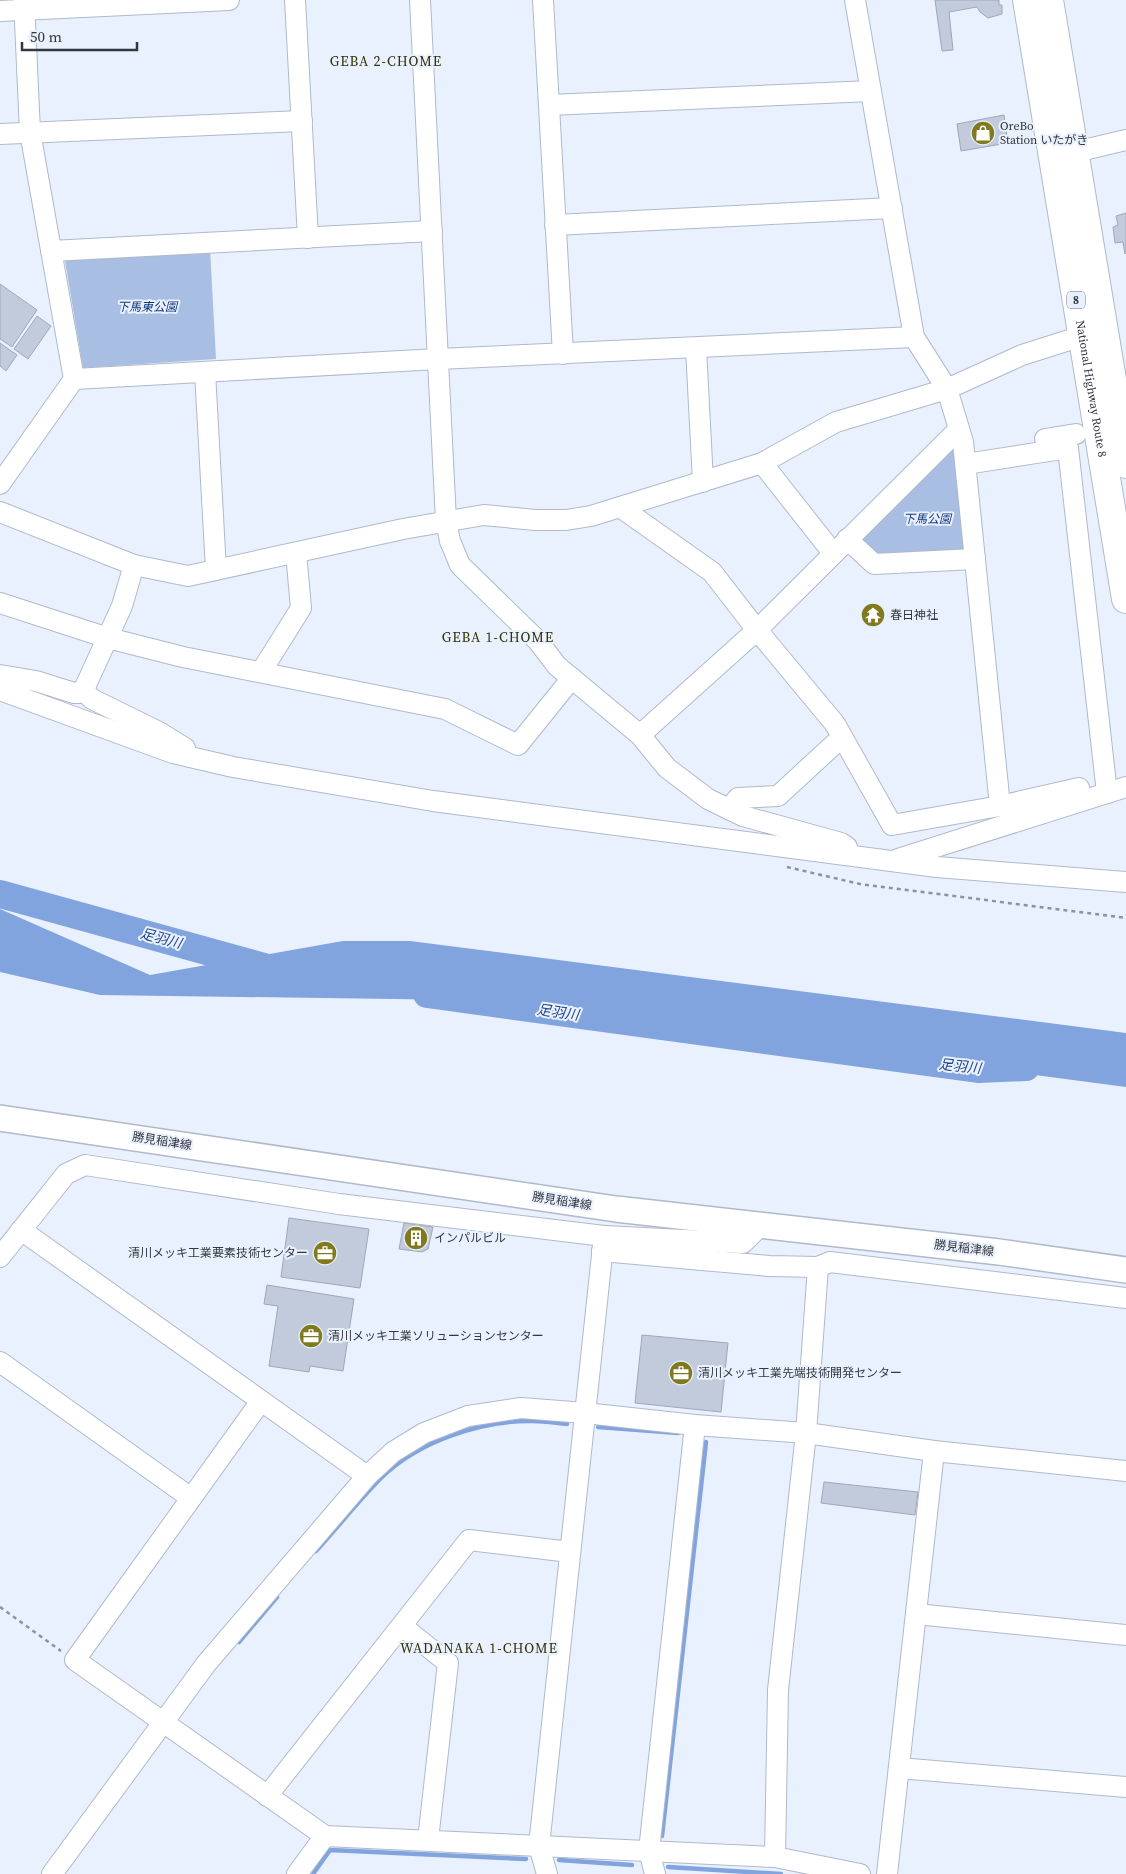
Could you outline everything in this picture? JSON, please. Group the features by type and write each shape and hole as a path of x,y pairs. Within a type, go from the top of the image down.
{"highway":[{"name":"National Highway Route 8","path":"1027,0 1126,599"},
{"name":"National Highway Route 8","path":"1049,0 1126,464"}],"main road":[{"name":"勝見稲津線","path":"0,1118 616,1208 999,1252 1126,1270"}],"street":[{"path":"0,11 24,5 229,0"},
{"path":"295,0 308,238"},
{"path":"420,0 446,521 450,541 460,565 538,641 557,666 640,735 667,768 708,799 743,816 842,843 861,857"},
{"path":"543,0 563,354"},
{"path":"855,0 914,337 947,389 959,429 965,458 1000,806"},
{"path":"0,484 74,379 30,132 24,5"},
{"path":"549,105 871,91"},
{"path":"0,134 302,121"},
{"path":"1075,152 1126,140"},
{"path":"555,225 892,208"},
{"path":"51,250 432,232"},
{"path":"0,512 134,565 188,576 403,529 484,514 535,520 566,520 591,516 762,464 836,422 947,389 1022,355 1082,336"},
{"path":"74,379 438,359 914,337"},
{"path":"696,348 703,482"},
{"path":"205,372 216,570"},
{"path":"640,735 756,630 959,429"},
{"path":"965,458 1076,434"},
{"path":"891,861 1117,790 1068,448 965,458"},
{"path":"762,464 833,553"},
{"path":"620,507 712,572 756,630 835,724 892,825 1000,806 1079,788 1082,800"},
{"path":"848,539 874,564 975,559"},
{"path":"261,672 300,608 296,552"},
{"path":"0,675 36,681 79,693 85,687 122,606 134,565"},
{"path":"0,603 108,638 184,657 445,709 518,745 572,678"},
{"path":"85,687 86,693 92,699 159,732 204,760"},
{"path":"0,690 173,753 233,766 433,801 891,861 1126,882"},
{"path":"729,809 738,798 778,796 842,737"},
{"path":"1,1253 66,1174 85,1166 769,1266 818,1267 830,1262 1126,1298"},
{"path":"603,1243 743,1243 762,1225"},
{"path":"21,1230 367,1476"},
{"path":"547,1874 539,1846 603,1243"},
{"path":"787,1864 778,1690 806,1433 818,1267"},
{"path":"0,1362 191,1498"},
{"path":"261,1401 75,1660 325,1836 649,1851 787,1864 860,1874"},
{"path":"52,1874 206,1664 367,1476 394,1452 424,1433 468,1416 521,1408 585,1412 695,1425 806,1433 934,1451 1126,1471"},
{"path":"655,1874 649,1851 695,1425"},
{"path":"887,1874 934,1451"},
{"path":"267,1796 469,1540 570,1552"},
{"path":"916,1614 1126,1635"},
{"path":"402,1626 448,1663 428,1840"},
{"path":"899,1768 1126,1786"},
{"path":"297,1874 325,1836"}],"path":[{"path":"786,866 860,884 1126,918"},
{"path":"0,1607 75,1660"}],"green space":[{"name":"下馬東公園","path":"210,248 216,359 83,368 64,255"},
{"name":"下馬公園","path":"955,439 970,555 876,562 852,538"}],"water":[{"path":"0,909 150,975 343,941 410,941 1126,1033 1126,1087 464,1000 100,995 0,972"}],"building":[{"path":"935,0 999,0 999,5 1002,5 1002,14 988,18 977,7 949,12 953,50 942,51"},
{"name":"OreBo Station いたがき","path":"1004,115 1008,143 961,151 957,124"},
{"path":"1126,213 1125,254 1123,242 1115,243 1113,227 1118,225 1116,216"},
{"path":"0,284 37,310 12,347 0,339"},
{"path":"37,316 51,326 28,359 14,349"},
{"path":"0,343 17,355 6,371 0,366"},
{"name":"清川メッキ工業要素技術センター","path":"289,1218 369,1229 360,1288 281,1277"},
{"name":"インパルビル","path":"404,1223 433,1227 428,1249 422,1252 399,1249"},
{"name":"清川メッキ工業ソリューションセンター","path":"267,1285 354,1299 343,1371 310,1366 309,1372 269,1366 278,1306 264,1304"},
{"name":"清川メッキ工業先端技術開発センター","path":"642,1335 728,1343 721,1412 635,1403"},
{"path":"824,1482 918,1492 915,1515 821,1503"}],"waterway":[{"name":"足羽川","path":"0,894 271,969"},
{"name":"足羽川","path":"427,994 978,1069 1026,1067"},
{"path":"316,1551 382,1477 397,1464 433,1443 452,1435 493,1424 533,1421 567,1424"},
{"path":"598,1427 678,1433"},
{"path":"662,1836 706,1442"},
{"path":"239,1642 277,1597"},
{"path":"313,1874 330,1850 526,1859"},
{"path":"559,1860 632,1865"},
{"path":"668,1867 781,1874"}],"place":[{"name":"OreBo Station いたがき","path":"983,133"},
{"name":"春日神社","path":"873,615"},
{"name":"インパルビル","path":"416,1238"},
{"name":"清川メッキ工業要素技術センター","path":"325,1253"},
{"name":"清川メッキ工業ソリューションセンター","path":"311,1336"},
{"name":"清川メッキ工業先端技術開発センター","path":"681,1373"}],"district":[{"name":"GEBA 2-CHOME","path":"386,61"},
{"name":"GEBA 1-CHOME","path":"498,637"},
{"name":"WADANAKA 1-CHOME","path":"479,1648"}]}
